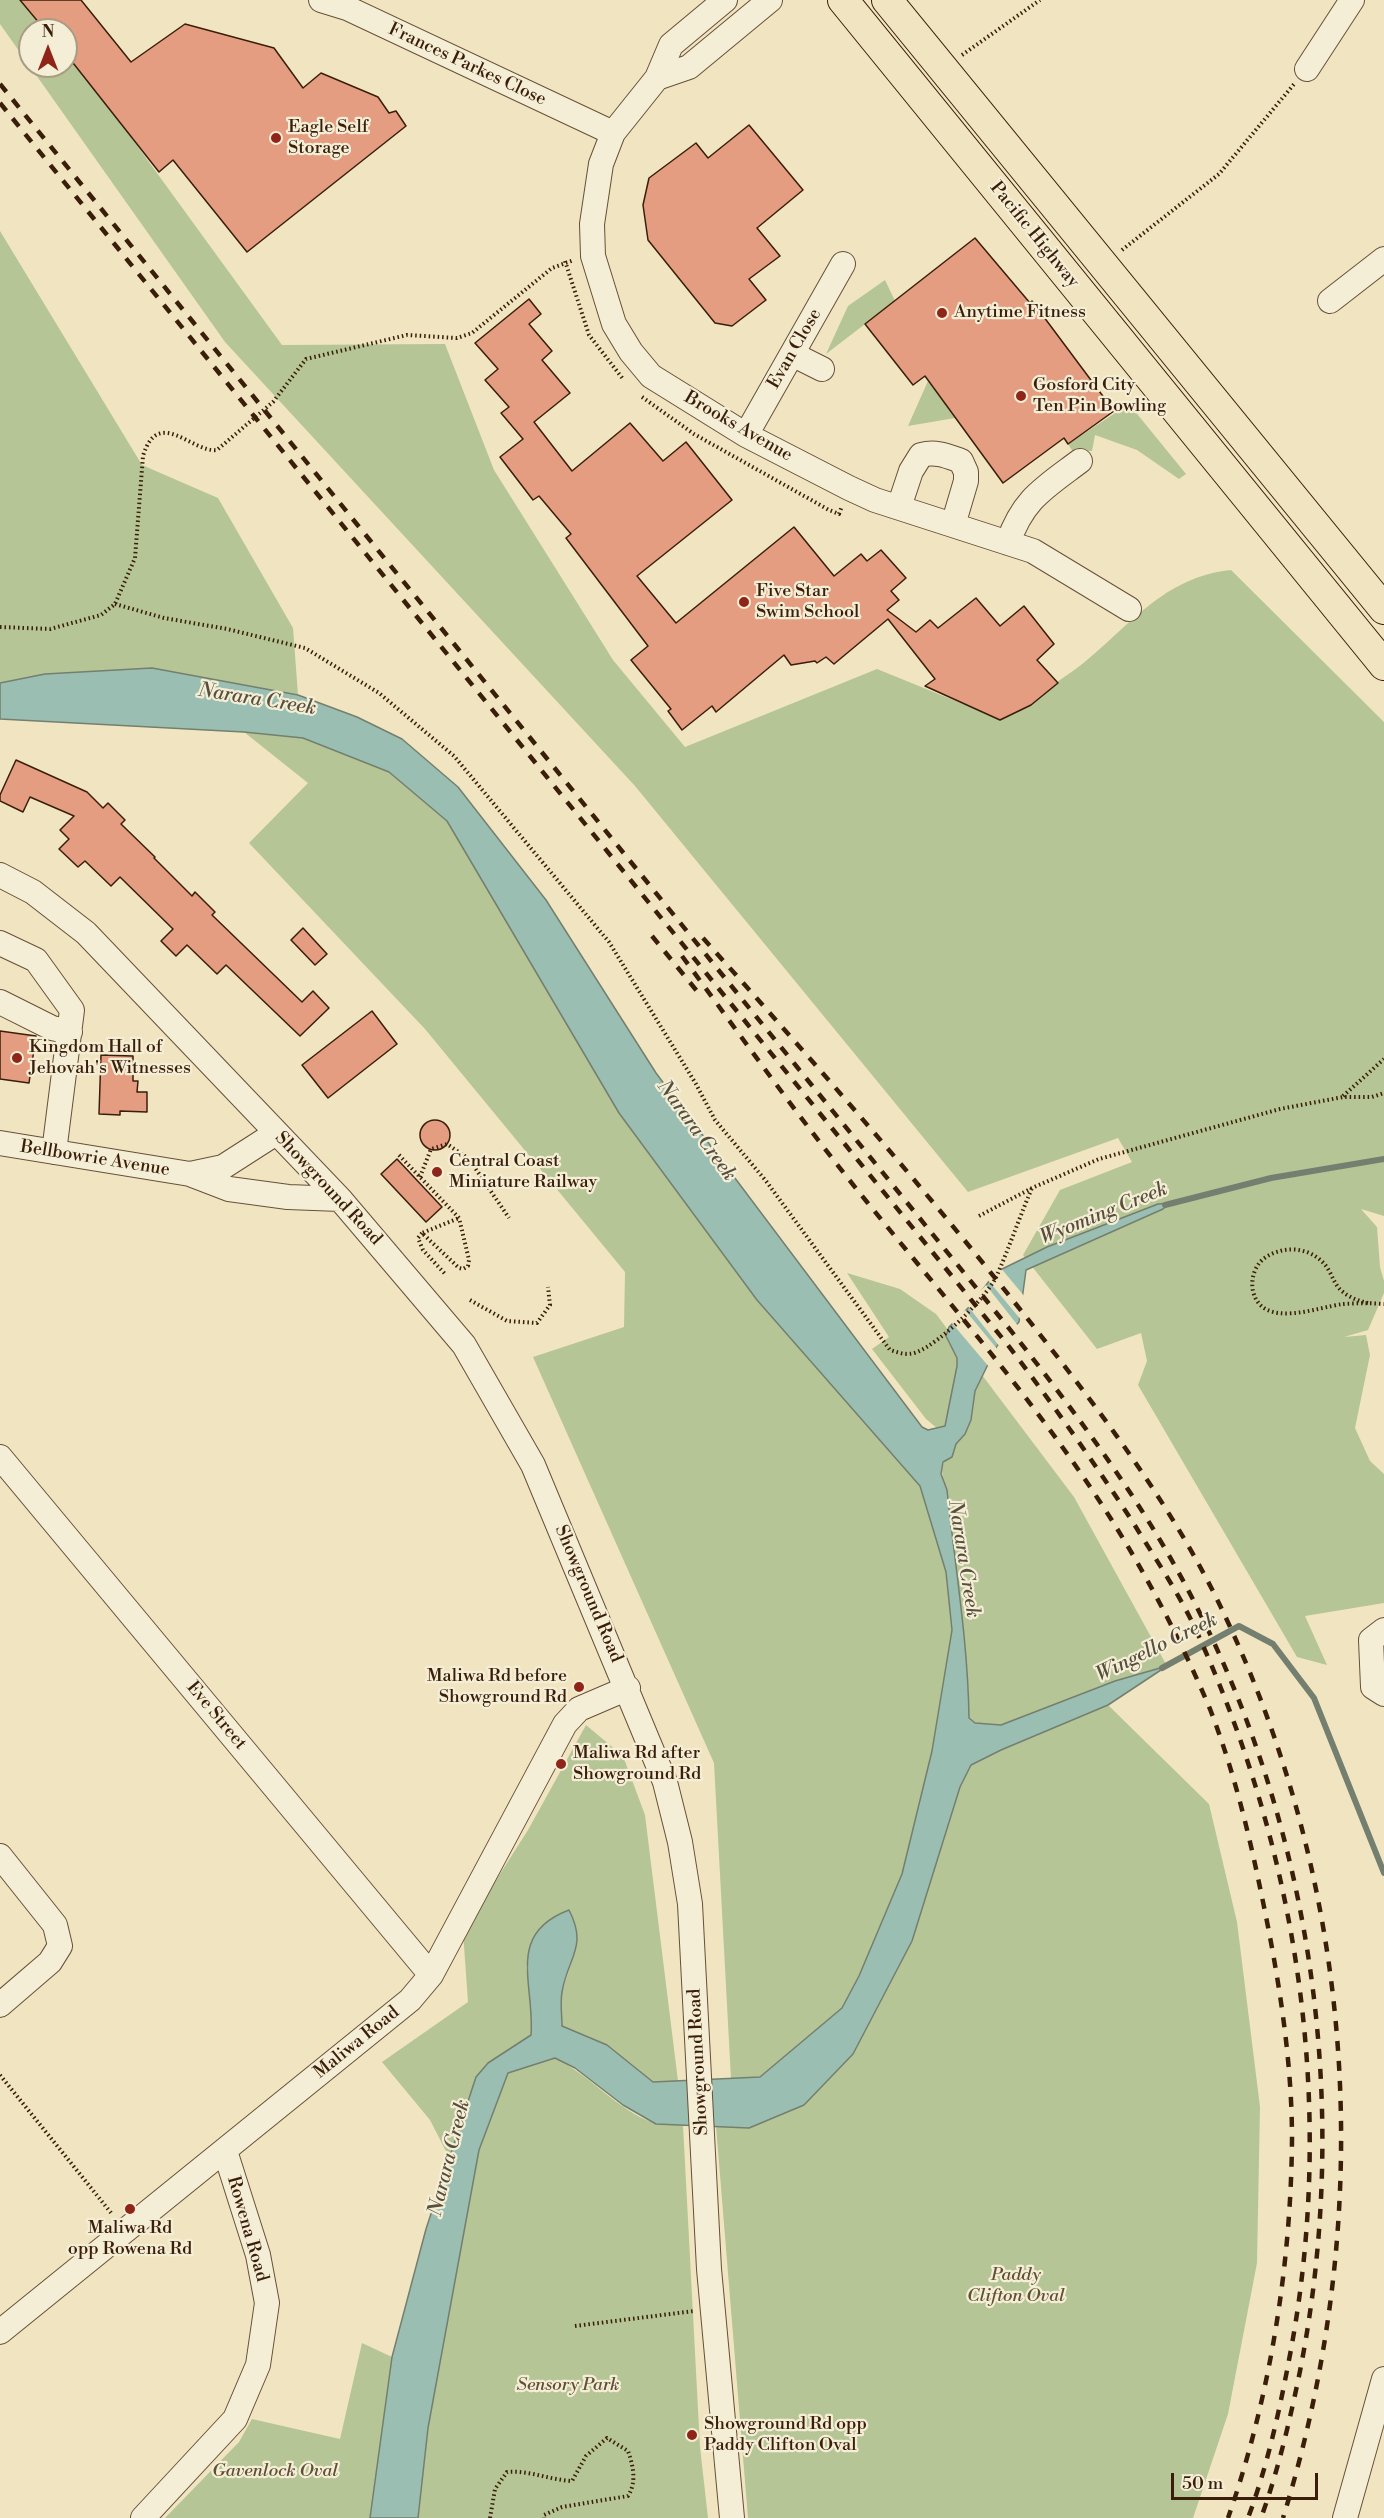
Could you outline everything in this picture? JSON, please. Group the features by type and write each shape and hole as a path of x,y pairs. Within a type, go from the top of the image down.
{"main road":[{"name":"Pacific Highway","path":"843,0 1384,665"},
{"name":"Pacific Highway","path":"887,0 1384,609"}],"street":[{"name":"Frances Parkes Close","path":"321,0 346,8 613,133"},
{"name":"Brooks Avenue","path":"725,0 671,45 657,78 613,133 601,164 596,192 593,256 602,294 614,324 631,352 651,376 746,435 849,488 1033,552 1129,609"},
{"path":"657,78 689,67 770,0"},
{"path":"1307,69 1352,0"},
{"path":"1330,302 1384,258"},
{"name":"Evan Close","path":"746,435 843,264"},
{"path":"792,354 822,369"},
{"path":"899,507 911,471 921,455 944,454 961,461 966,472 953,525"},
{"path":"1008,543 1014,523 1031,498 1080,461"},
{"name":"Showground Road","path":"0,875 33,892 87,933 340,1199 464,1344 533,1465 628,1688 665,1782 680,1842 690,1904 712,2309 732,2518"},
{"path":"0,943 36,960 72,1010 54,1152"},
{"path":"0,1002 52,1028 70,1032"},
{"name":"Bellbowrie Avenue","path":"190,1174 223,1167 276,1133"},
{"name":"Bellbowrie Avenue","path":"0,1143 190,1174 229,1189 288,1197 340,1199"},
{"name":"Eve Street","path":"0,1457 431,1975"},
{"path":"1384,1630 1371,1640 1370,1656 1373,1687 1384,1694"},
{"name":"Maliwa Road","path":"0,2332 410,2000 431,1975 565,1724 579,1709 628,1688"},
{"path":"0,1856 55,1925 60,1946 50,1962 0,2005"},
{"name":"Rowena Road","path":"143,2518 235,2419 258,2365 267,2303 258,2255 225,2151"},
{"path":"1345,2518 1384,2379"}],"path":[{"path":"942,69 1040,0"},
{"path":"1103,265 1219,174 1307,69"},
{"path":"0,627 50,630 101,615 116,604 135,558 143,456 149,443 158,435 176,434 204,448 217,450 273,402 306,359 407,335 457,338 472,333 552,268 565,261 593,256"},
{"path":"116,604 165,618 227,629 305,648 379,693 454,756 609,942 696,1084 715,1120 766,1181 890,1350 904,1355 917,1352 942,1337 968,1312 998,1275 1032,1188"},
{"path":"1343,1097 1384,1059"},
{"path":"979,1216 1032,1188 1099,1160 1280,1109 1343,1097 1372,1097 1384,1093"},
{"path":"420,1177 431,1149 447,1144 469,1160 509,1218"},
{"path":"399,1155 459,1218 469,1260 468,1266 459,1269 422,1233"},
{"path":"446,1275 423,1250 418,1238 422,1233 459,1218"},
{"path":"1368,1303 1341,1291 1322,1262 1303,1250 1275,1252 1262,1260 1254,1272 1252,1286 1255,1297 1262,1306 1272,1311 1294,1314 1342,1304 1384,1304"},
{"path":"470,1300 507,1321 537,1323 550,1305 548,1287"},
{"path":"0,2075 126,2231"},
{"path":"574,2326 712,2309"},
{"path":"490,2516 495,2489 507,2472 521,2471 553,2480 572,2481 586,2456 607,2438 628,2451 634,2474 632,2489 628,2496 562,2507 544,2514 544,2518"}],"green space":[{"path":"0,0 31,0 44,18 18,18 18,49 0,24"},
{"path":"78,64 282,345 445,344 494,470 613,660 685,747 877,669 1000,719 1081,665 1166,593 1186,582 1231,570 1384,722 1384,1216 1361,1209 1377,1227 1384,1293 1368,1330 1344,1337 1366,1335 1370,1355 1355,1428 1370,1461 1384,1474 1384,1603 1305,1616 1327,1665 1297,1657 1138,1385 1147,1361 1141,1333 1097,1349 1023,1255 1060,1190 1132,1162 1118,1138 968,1192 635,786 225,342 38,78 78,78"},
{"path":"0,231 142,465 218,498 293,628 298,695 152,668 0,683"},
{"path":"885,280 895,301 826,354 848,306"},
{"path":"928,381 955,418 908,426"},
{"path":"1129,404 1186,474 1179,479 1137,450 1095,435 1092,451 1083,451 1075,455 1068,444"},
{"path":"244,732 303,738 359,758 389,772 447,821 619,1113 757,1300 920,1486 946,1572 952,1630 932,1751 902,1874 859,1976 842,2008 760,2078 731,2079 714,1763 533,1357 624,1327 625,1272 425,1029 249,843 308,783"},
{"path":"847,1273 900,1289 936,1314 1074,1497 1167,1666 1001,1725 975,1723 969,1718 961,1604 947,1490 942,1470 956,1444 926,1419 872,1349 889,1337"},
{"name":"Paddy Clifton Oval","path":"1108,1705 1209,1804 1237,1922 1260,2107 1257,2263 1228,2414 1193,2518 748,2518 716,2126 749,2128 912,1941 960,1787 971,1765"},
{"path":"586,1725 623,1756 645,1815 678,2081 653,2082 607,2045 562,2026 562,1992 572,1961 526,1966 533,2014 531,2035 488,2063 476,2077 449,2157 430,2120 382,2062 468,2002 463,1932 528,1830"},
{"name":"Sensory Park","path":"555,2058 641,2117 657,2124 683,2125 700,2447 708,2518 418,2518 428,2428 479,2150 508,2073"},
{"name":"Gavenlock Oval","path":"362,2343 392,2357 370,2518 165,2518 239,2442 252,2419 340,2439"}],"water":[{"name":"Narara Creek","path":"152,668 298,695 357,717 402,739 458,787 546,900 656,1073 922,1427 928,1430 945,1426 957,1366 957,1358 946,1336 949,1327 971,1305 996,1272 1047,1247 1158,1204 1170,1203 1163,1209 1026,1270 1019,1322 997,1346 975,1391 971,1420 965,1434 956,1444 952,1457 943,1462 941,1474 947,1490 961,1604 969,1718 975,1723 1001,1725 1115,1681 1167,1666 1108,1705 971,1765 960,1787 912,1941 853,2054 804,2105 749,2128 656,2124 623,2105 575,2068 555,2058 508,2073 479,2150 428,2428 418,2518 370,2518 392,2357 426,2229 476,2077 488,2063 531,2035 528,1962 530,1947 537,1932 549,1920 569,1910 577,1934 577,1943 562,1992 562,2026 607,2045 653,2082 760,2077 842,2008 859,1976 902,1874 932,1751 952,1630 946,1572 920,1486 757,1300 619,1113 447,821 389,772 303,738 244,732 0,719 0,683 45,674"}],"pier":[{"path":"1000,1267 1025,1297 1022,1321 987,1279"},
{"path":"986,1285 1019,1327 1000,1347 967,1305"},
{"path":"965,1310 998,1350 990,1368 951,1322"}],"building":[{"path":"20,0 81,0 131,62 185,24 274,48 303,88 321,73 378,97 389,113 396,111 406,126 247,252 173,160 159,172 78,69 78,18 35,18"},
{"path":"749,125 803,190 757,228 780,256 749,279 766,300 732,326 715,323 648,240 643,205 649,178 696,143 708,158"},
{"name":"Gosford City Ten Pin Bowling","path":"975,238 1030,303 1032,301 1114,411 1068,444 1064,438 1003,483 925,376 913,385 865,324"},
{"path":"529,299 541,314 529,324 552,351 542,360 570,393 534,422 572,471 630,423 663,461 686,442 732,500 637,576 676,623 794,527 834,576 861,554 867,561 881,550 906,578 891,591 899,600 887,610 916,632 930,620 938,628 976,598 1000,626 1024,606 1054,644 1037,660 1058,683 1031,705 1000,720 925,686 935,679 888,619 834,664 826,657 817,663 815,661 791,665 784,655 716,712 712,706 682,730 668,711 671,709 631,660 648,646 566,538 571,534 539,496 533,500 500,457 523,439 501,413 509,407 485,380 498,369 475,343"},
{"path":"16,760 87,792 103,808 108,803 125,820 121,824 154,858 192,896 195,892 215,912 212,915 302,1002 313,991 329,1008 300,1036 226,965 217,974 187,945 176,956 161,941 173,929 120,877 111,886 85,861 78,867 59,849 69,839 60,830 74,816 30,797 23,812 0,801 0,795"},
{"path":"303,928 327,954 315,965 291,940"},
{"path":"372,1011 397,1044 328,1098 302,1065"},
{"name":"Kingdom Hall of Jehovah's Witnesses","path":"0,1031 36,1036 29,1083 0,1079"},
{"path":"101,1055 133,1056 133,1081 138,1081 137,1092 147,1092 147,1112 120,1111 120,1115 99,1114"},
{"path":"435,1120 446,1124 450,1135 446,1146 435,1150 424,1146 420,1135 424,1124"},
{"path":"397,1159 442,1207 426,1222 381,1174"}],"waterway":[{"name":"Wyoming Creek","path":"1165,1205 1271,1178 1384,1159"},
{"name":"Wingello Creek","path":"1162,1668 1239,1626 1273,1644 1314,1698 1384,1873"}],"railway":[{"path":"0,84 1016,1337 1129,1490 1187,1588 1230,1679 1265,1774 1292,1871 1310,1970 1320,2070 1322,2171 1315,2271 1292,2408 1261,2518"},
{"path":"0,103 1007,1344 1104,1478 1174,1588 1195,1628 1231,1715 1261,1804 1284,1894 1299,1986 1308,2080 1309,2173 1303,2267 1281,2400 1267,2460 1248,2518"},
{"path":"652,936 701,996"},
{"path":"703,938 906,1170 1023,1313 1107,1422 1159,1498 1206,1577 1226,1618 1270,1726 1304,1837 1327,1949 1339,2063 1340,2178 1332,2292 1312,2406 1283,2518"},
{"path":"682,956 819,1141 1003,1369 1068,1455 1098,1499 1150,1585 1191,1667 1218,1729 1243,1814 1271,1942 1286,2040 1292,2139 1287,2234 1275,2331 1256,2426 1228,2518"}],"place":[{"name":"Eagle Self Storage","path":"276,138"},
{"name":"Anytime Fitness","path":"942,313"},
{"name":"Gosford City Ten Pin Bowling","path":"1021,396"},
{"name":"Five Star Swim School","path":"744,602"},
{"name":"Kingdom Hall of Jehovah's Witnesses","path":"17,1058"},
{"name":"Central Coast Miniature Railway","path":"437,1172"},
{"name":"Maliwa Rd before Showground Rd","path":"579,1687"},
{"name":"Maliwa Rd after Showground Rd","path":"561,1764"},
{"name":"Maliwa Rd opp Rowena Rd","path":"130,2209"},
{"name":"Showground Rd opp Paddy Clifton Oval","path":"692,2435"}]}
